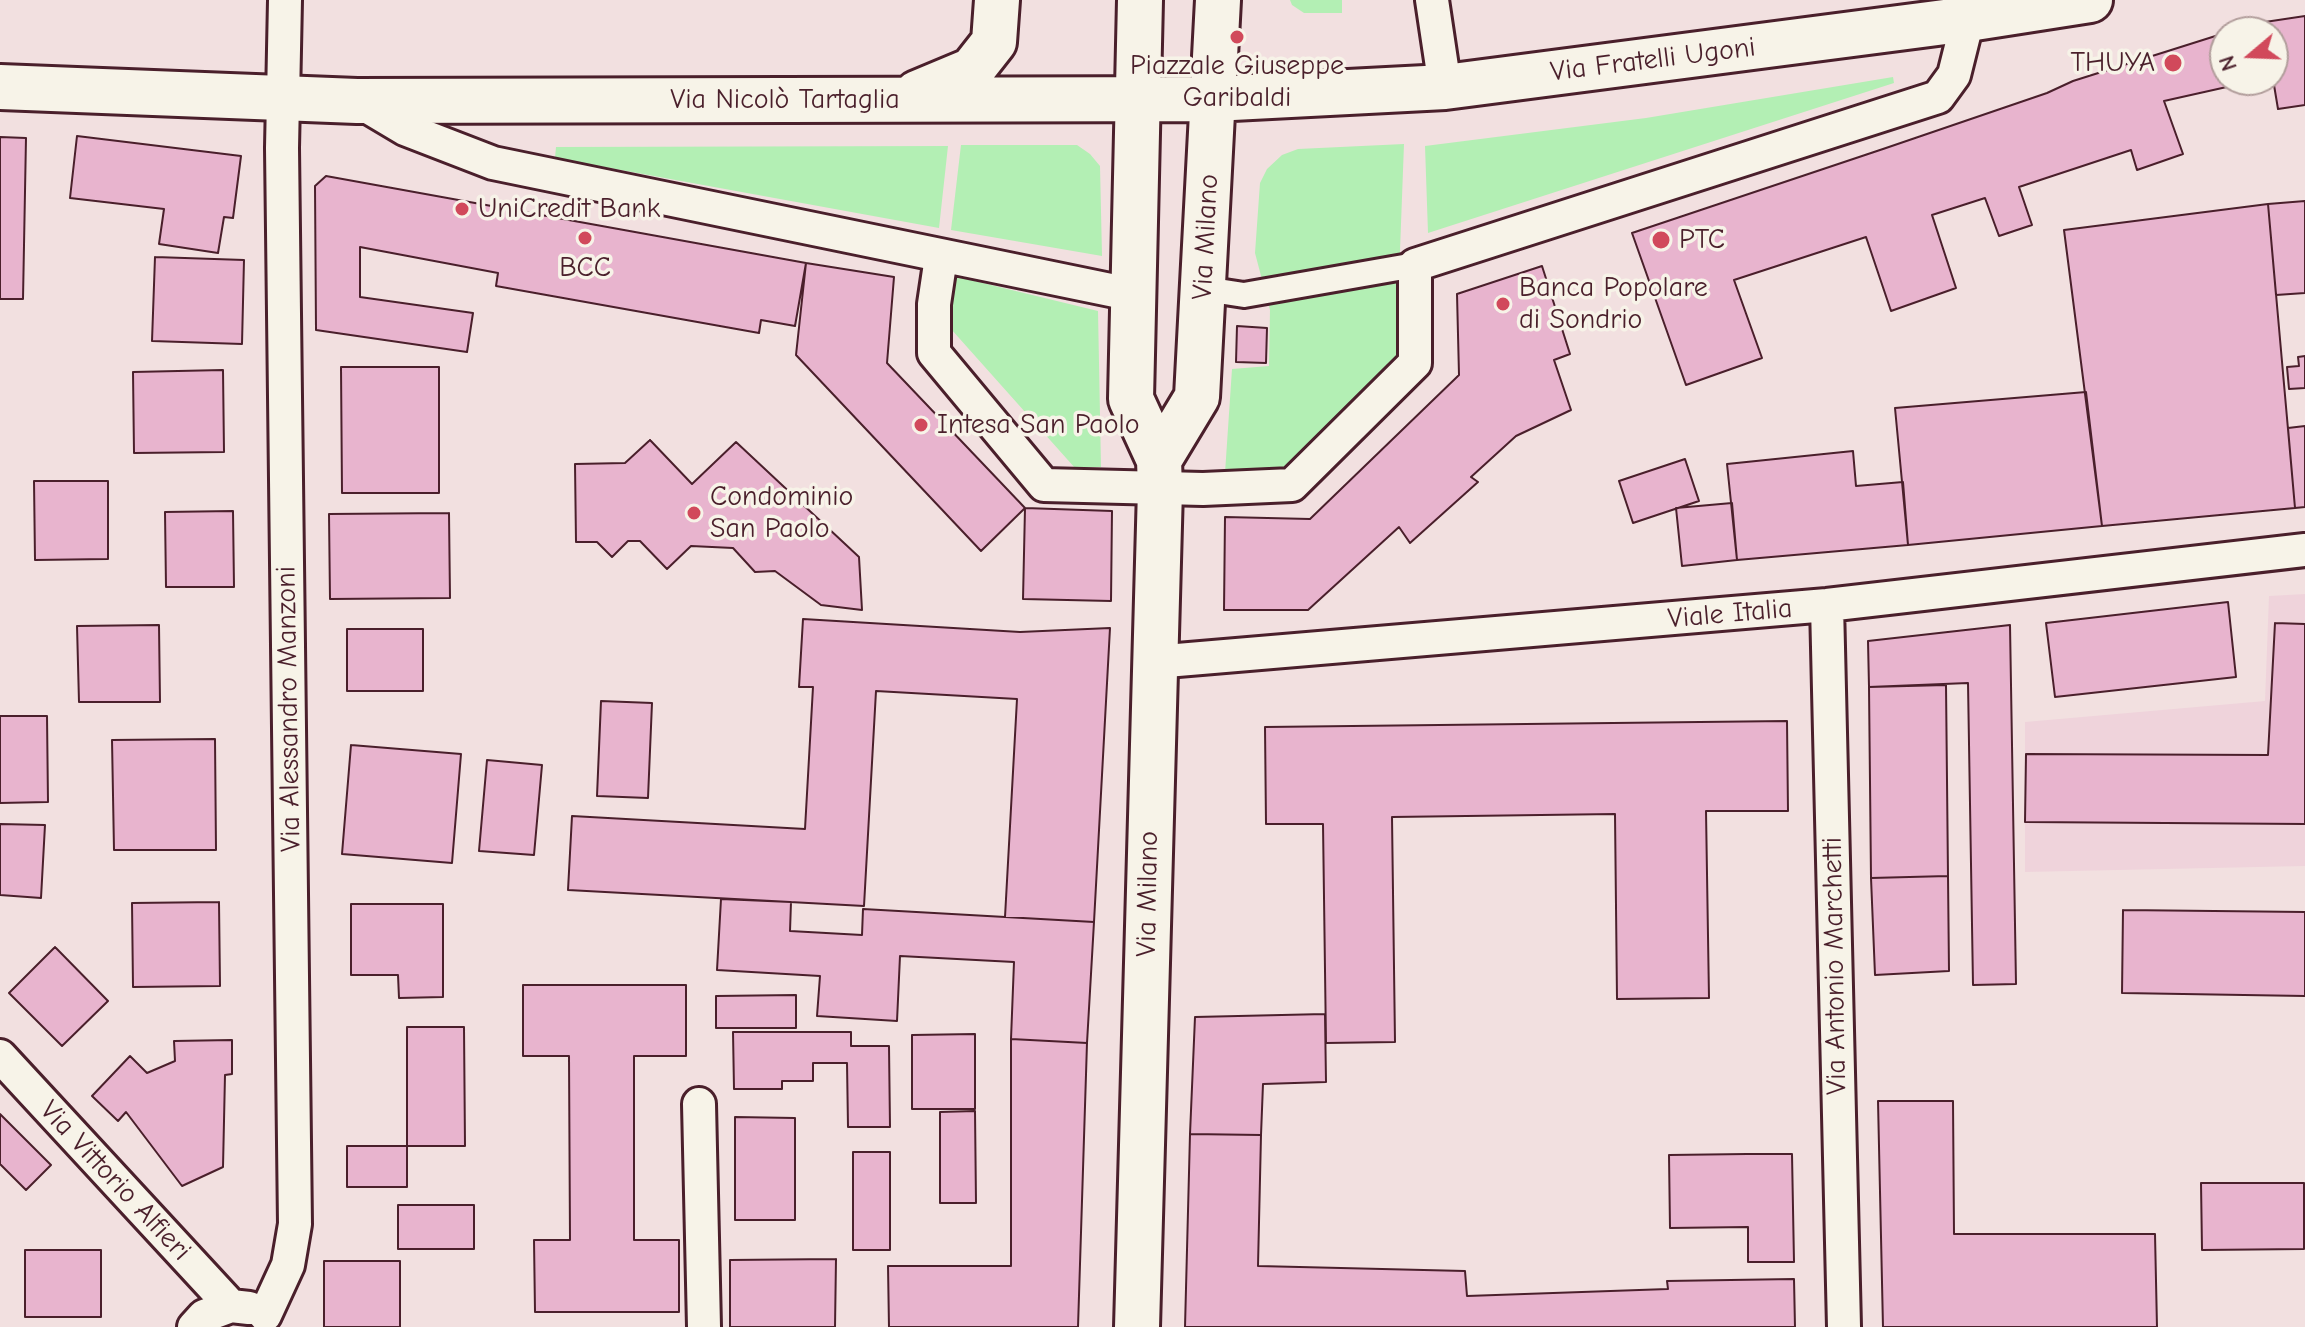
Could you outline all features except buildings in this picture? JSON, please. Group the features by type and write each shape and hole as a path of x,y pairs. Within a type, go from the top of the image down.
{"main road":[{"path":"899,100 972,70 994,42 997,0"},
{"path":"1138,99 1140,0"},
{"path":"1213,99 1218,0"},
{"name":"Via Fratelli Ugoni","path":"1213,99 1445,87 1968,19 2090,0"},
{"name":"Via Nicolò Tartaglia","path":"0,87 357,101 1213,99"},
{"name":"Via Milano","path":"1137,1327 1159,475 1131,399 1138,99"},
{"name":"Via Milano","path":"1159,475 1197,397 1213,99"}],"street":[{"name":"Via Alessandro Manzoni","path":"231,1306 249,1308 271,1321 288,1265 295,1224 282,98 285,0"},
{"path":"1432,0 1445,87"},
{"path":"1120,292 941,257 934,304 934,353 1044,485 1159,475 1292,485 1415,363 1415,265 1938,97 1954,75 1968,19"},
{"name":"Via Nicolò Tartaglia","path":"357,101 405,129 493,163 941,257"},
{"name":"Via Milano","path":"1218,291 1244,295 1415,265"},
{"name":"Viale Italia","path":"1154,662 1827,605 2305,550"},
{"name":"Via Antonio Marchetti","path":"1827,605 1844,1327"},
{"name":"Via Vittorio Alfieri","path":"0,1056 231,1306"},
{"path":"699,1104 704,1327"},
{"path":"194,1327 204,1316 231,1306"}],"shaded area":[{"path":"2305,594 2305,866 2025,872 2025,722 2265,701 2269,596"}],"green space":[{"path":"1290,0 1342,0 1342,13 1304,13"},
{"path":"1893,77 1894,83 1428,233 1425,146 1646,118"},
{"path":"1404,144 1396,357 1286,473 1225,473 1232,369 1269,366 1270,310 1255,253 1260,183 1267,169 1282,155 1298,149"},
{"path":"961,145 1077,145 1090,154 1100,166 1102,256 951,230"},
{"path":"948,146 939,228 555,158 556,147"},
{"path":"954,276 1098,311 1101,467 1075,468 951,329"}],"place":[{"name":"Piazzale Giuseppe Garibaldi","path":"1237,37"},
{"name":"THUYA","path":"2173,63"},
{"name":"UniCredit Bank","path":"462,209"},
{"name":"BCC","path":"585,238"},
{"name":"PTC","path":"1661,240"},
{"name":"Banca Popolare di Sondrio","path":"1503,304"},
{"name":"Intesa San Paolo","path":"921,425"},
{"name":"Condominio San Paolo","path":"694,513"}]}
